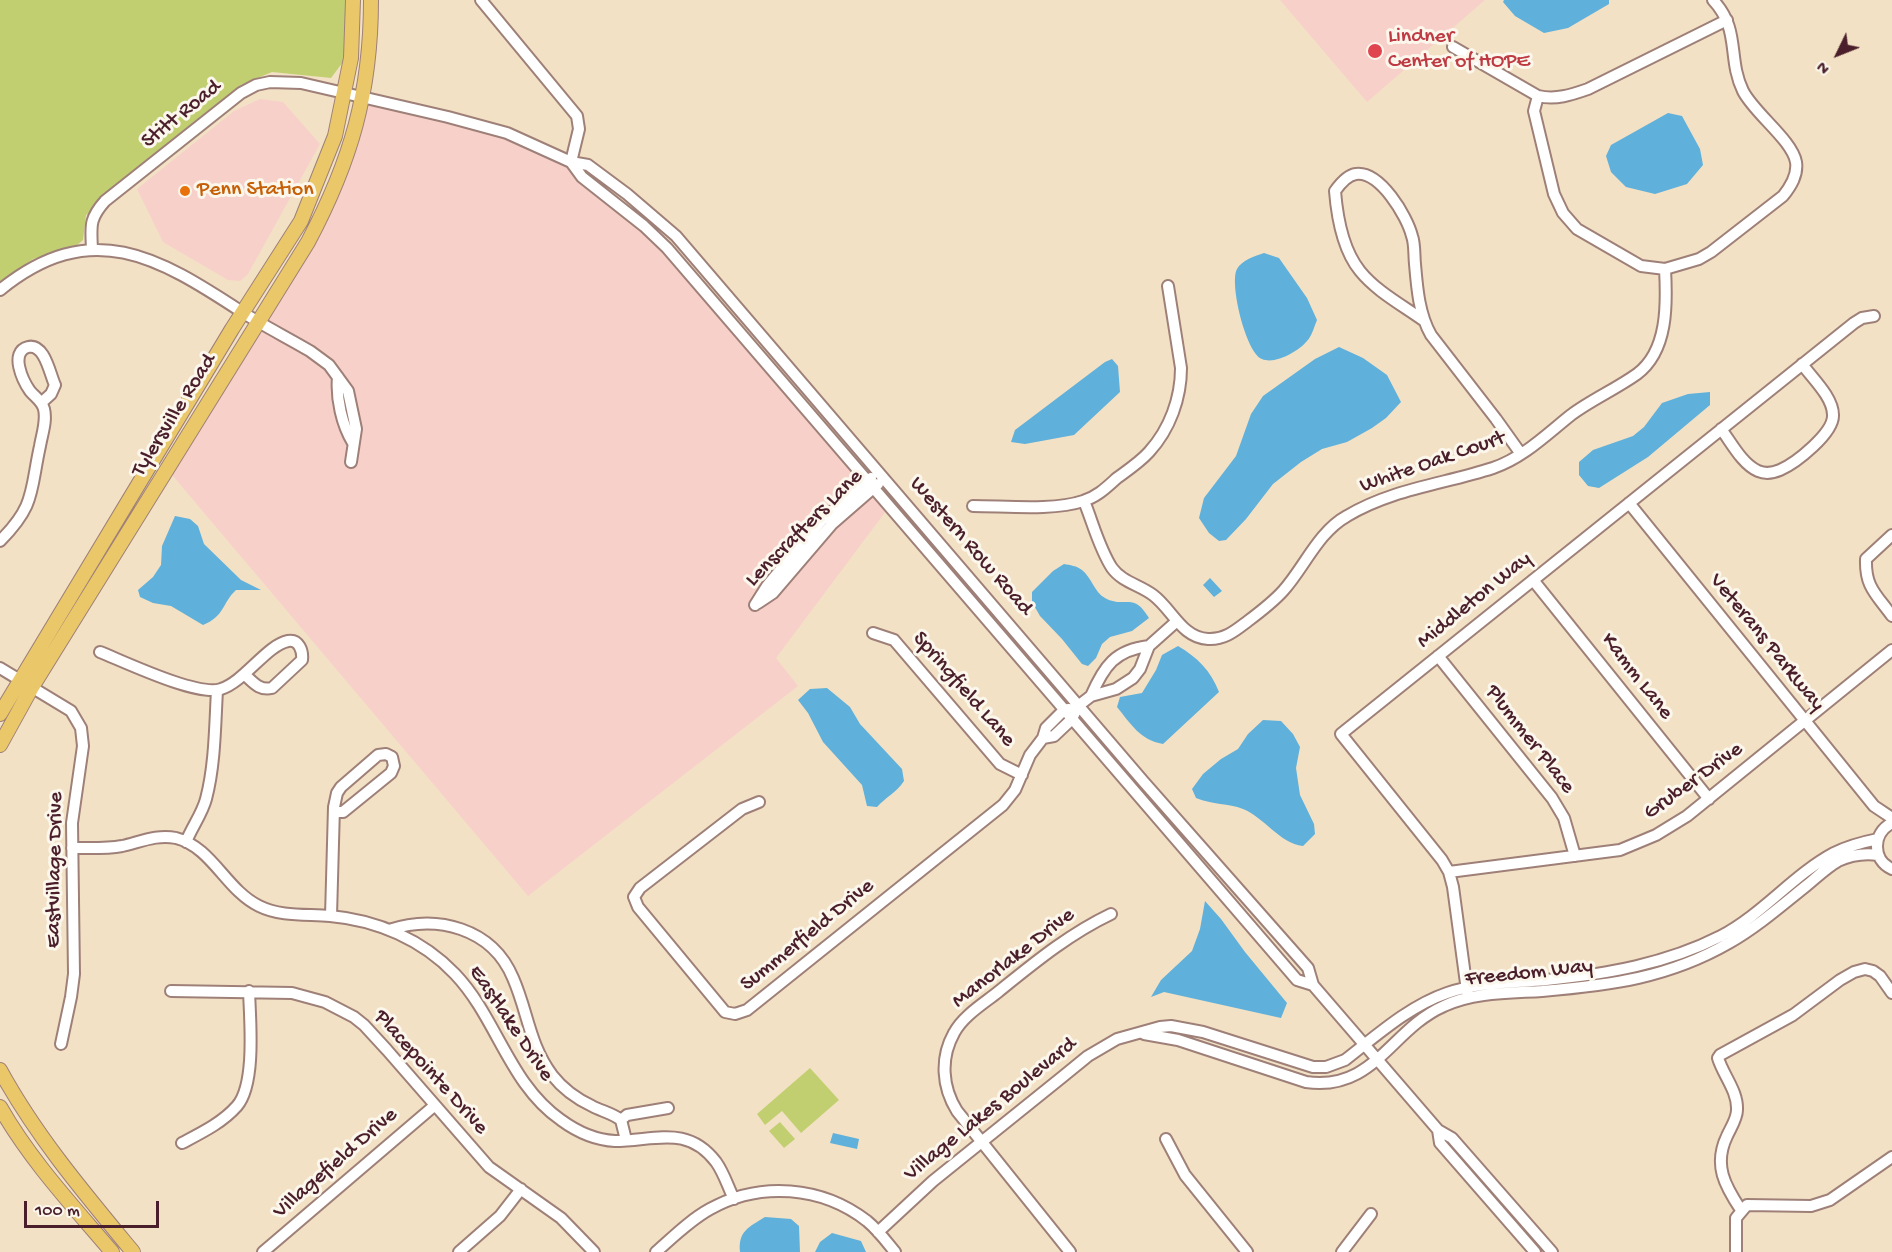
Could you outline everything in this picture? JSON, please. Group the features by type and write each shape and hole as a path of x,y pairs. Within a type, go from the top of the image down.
{"main road":[{"path":"344,93 351,58 353,0"},
{"path":"363,98 370,55 371,0"},
{"name":"Tylersville Road","path":"0,744 25,683 243,312 301,221 335,136 344,93"},
{"name":"Tylersville Road","path":"0,714 25,683 308,242 327,207 352,139 363,98"},
{"path":"0,1070 16,1099 45,1142 133,1252"},
{"path":"0,1107 38,1163 112,1252"}],"street":[{"path":"481,0 577,116 579,129 571,162"},
{"path":"1538,96 1534,111 1554,194 1563,213 1577,229 1641,266 1665,269 1699,259 1783,196 1792,185 1796,161 1790,148 1744,93 1738,79 1733,38 1727,20 1713,0"},
{"path":"1453,47 1538,96 1549,98 1567,96 1588,89 1727,20"},
{"name":"Stitt Road","path":"92,249 91,226 95,213 105,201 241,93 256,85 284,81 344,93"},
{"name":"Western Row Road","path":"344,93 501,131 571,162 588,165 627,194 676,236 1078,706 1308,968 1313,985 1367,1044 1376,1060 1438,1130 1452,1138 1552,1252"},
{"name":"Western Row Road","path":"571,162 582,177 620,206 667,248 1297,980 1313,985"},
{"path":"1423,320 1380,290 1360,271 1350,254 1336,211 1335,190 1343,180 1356,174 1370,177 1398,203 1413,236 1423,320 1431,335 1521,454"},
{"path":"0,290 38,265 68,254 92,249 128,253 160,263 321,358 348,391 356,429 351,462"},
{"name":"White Oak Court","path":"1084,501 1113,569 1128,582 1152,594 1177,621 1196,636 1216,639 1229,635 1282,593 1329,531 1344,517 1370,504 1423,485 1511,461 1574,413 1639,373 1653,356 1662,335 1666,316 1665,269"},
{"path":"973,506 1050,506 1084,501 1107,488 1148,453 1156,443 1175,407 1181,381 1168,286"},
{"name":"Middleton Way","path":"1467,994 1449,872 1442,860 1341,734 1854,323 1862,318 1874,316"},
{"path":"0,541 20,520 31,495 45,422 41,403 28,388 18,363 22,350 28,347 35,347 40,351 55,386 51,394 41,403"},
{"path":"1721,429 1747,463 1758,471 1769,473 1781,470 1798,457 1825,435 1832,425 1833,416 1832,407 1825,395 1802,364"},
{"name":"Lenscrafters Lane","path":"870,484 773,593 755,605 766,586 822,520 881,475"},
{"name":"Veterans Parkway","path":"1629,503 1874,806 1892,818"},
{"path":"1892,535 1866,559 1866,575 1869,586 1892,616"},
{"name":"Kamm Lane","path":"1533,580 1709,799"},
{"path":"1068,715 1091,696 1116,689 1133,678 1140,669 1149,646 1177,621"},
{"name":"Springfield Lane","path":"873,633 894,640 1000,764 1022,775"},
{"path":"100,651 196,689 217,690 229,686 277,647 289,641 295,642 303,653 302,660 272,688 258,687 244,674"},
{"path":"1091,696 1098,681 1113,660 1131,649 1149,646"},
{"name":"Gruber Drive","path":"1449,872 1620,850 1637,844 1671,827 1709,799 1892,651"},
{"name":"Plummer Place","path":"1438,656 1552,798 1563,818 1575,856"},
{"name":"Eastvillage Drive","path":"0,668 71,711 81,728 83,746 72,823 74,974 61,1044"},
{"path":"186,842 206,798 217,690"},
{"name":"Summerfield Drive","path":"759,802 742,809 640,888 634,897 638,907 725,1012 735,1014 747,1010 1003,805 1015,790 1030,755 1043,738 1054,736 1068,715"},
{"path":"331,916 334,812 337,793 378,755 386,754 392,757 394,766 391,773 343,812 334,812"},
{"path":"1874,806 1879,821 1878,855 1882,862 1892,869"},
{"path":"1878,838 1882,830 1892,823"},
{"name":"Eastlake Drive","path":"72,848 122,846 155,837 169,837 186,842 206,856 238,891 259,906 285,914 352,919 389,930 427,951 467,988 523,1081 544,1107 571,1127 602,1139 626,1140 669,1136 696,1144 716,1163 734,1199"},
{"name":"Freedom Way","path":"1700,952 1753,916 1826,858 1836,852 1878,838"},
{"name":"Freedom Way","path":"1367,1044 1422,1004 1448,992 1467,994 1596,975 1700,952 1753,928 1838,861 1857,854 1878,855"},
{"name":"Manorlake Drive","path":"1071,1252 957,1111 948,1093 944,1065 948,1045 954,1032 973,1012 1052,948 1086,926 1111,914"},
{"path":"389,930 408,923 442,924 467,931 489,945 503,960 513,977 536,1047 554,1077 579,1100 621,1120 626,1140"},
{"path":"1741,1210 1726,1188 1722,1174 1720,1156 1737,1111 1733,1090 1720,1063 1719,1055 1793,1016 1854,972 1865,969 1873,971 1880,975 1892,993"},
{"name":"Placepointe Drive","path":"171,991 249,991 306,996 337,1007 354,1017 364,1025 489,1167 561,1218 594,1252"},
{"path":"182,1143 228,1115 245,1094 249,1074 249,991"},
{"name":"Freedom Way","path":"1376,1060 1434,1011 1467,994"},
{"name":"Village Lakes Boulevard","path":"878,1232 907,1203 1088,1056 1118,1039 1160,1027 1184,1027 1312,1067 1339,1063 1367,1044"},
{"path":"1138,1033 1178,1040 1306,1082 1320,1084 1346,1080 1376,1060"},
{"name":"Villagefield Drive","path":"263,1252 434,1106"},
{"path":"621,1120 627,1114 668,1108"},
{"name":"Western Row Road","path":"1438,1130 1440,1143 1534,1252"},
{"path":"1166,1139 1185,1174 1247,1252"},
{"path":"1736,1252 1736,1218 1747,1205 1811,1206 1830,1200 1892,1157"},
{"path":"459,1252 500,1216 521,1189"},
{"path":"656,1252 708,1210 759,1192 780,1190 800,1192 839,1204 857,1214 878,1232 895,1252"},
{"path":"1342,1252 1371,1215"}],"shaded area":[{"name":"Lindner Center of HOPE","path":"1280,0 1485,0 1367,102"},
{"path":"363,98 480,125 571,162 644,226 889,507 776,658 798,686 528,896 167,469 308,242"},
{"path":"260,99 283,102 320,144 248,274 240,281 228,280 163,242 137,189 234,111"}],"green space":[{"path":"0,0 347,0 346,58 331,78 272,72 241,85 86,215 83,240 75,247 33,259 0,283"},
{"path":"810,1068 839,1100 801,1133 782,1111 765,1125 757,1114"},
{"path":"780,1122 795,1139 784,1148 769,1131"}],"water":[{"path":"1504,0 1609,0 1609,4 1568,28 1544,33 1515,16 1503,2"},
{"path":"1668,113 1682,116 1700,149 1703,165 1687,184 1655,194 1626,187 1611,172 1606,156 1611,145"},
{"path":"1264,253 1279,258 1307,298 1317,320 1310,337 1303,345 1293,353 1273,360 1262,359 1250,344 1235,288 1235,277 1239,266"},
{"path":"1339,347 1363,358 1387,375 1401,402 1386,418 1372,428 1347,442 1322,449 1301,462 1273,484 1246,519 1226,540 1219,541 1209,533 1199,518 1204,498 1236,456 1251,414 1263,396 1315,359"},
{"path":"1112,359 1118,366 1120,392 1074,435 1025,444 1011,442 1015,430"},
{"path":"1710,392 1710,405 1648,457 1599,488 1588,486 1579,475 1579,462 1593,450 1633,436 1644,427 1662,403 1688,394"},
{"path":"175,516 190,519 198,526 204,544 241,580 261,590 236,590 215,618 203,625 171,606 153,603 140,597 138,590 153,577 161,565 162,546"},
{"path":"1064,564 1082,570 1105,598 1138,605 1149,618 1132,631 1110,637 1102,644 1096,658 1088,666 1082,664 1040,616 1032,602 1032,592 1053,571"},
{"path":"1210,578 1222,591 1214,597 1203,585"},
{"path":"1178,646 1203,665 1219,692 1163,744 1142,735 1117,707 1120,697 1142,693 1162,655"},
{"path":"827,688 850,707 860,724 902,769 904,781 877,807 867,806 862,785 823,742 808,713 798,700 810,689"},
{"path":"1263,720 1281,721 1293,734 1300,747 1296,768 1300,795 1314,824 1315,834 1303,846 1287,840 1243,809 1196,798 1192,789 1203,774 1238,749 1248,734"},
{"path":"1205,901 1287,1003 1281,1018 1164,992 1151,997 1161,980 1192,951 1200,929"},
{"path":"833,1133 859,1139 857,1149 830,1143"},
{"path":"765,1217 791,1219 799,1226 800,1252 740,1252 743,1234"},
{"path":"832,1233 861,1241 866,1252 815,1252 820,1242"}],"place":[{"name":"Lindner Center of HOPE","path":"1375,51"},
{"name":"Penn Station","path":"185,191"}]}
